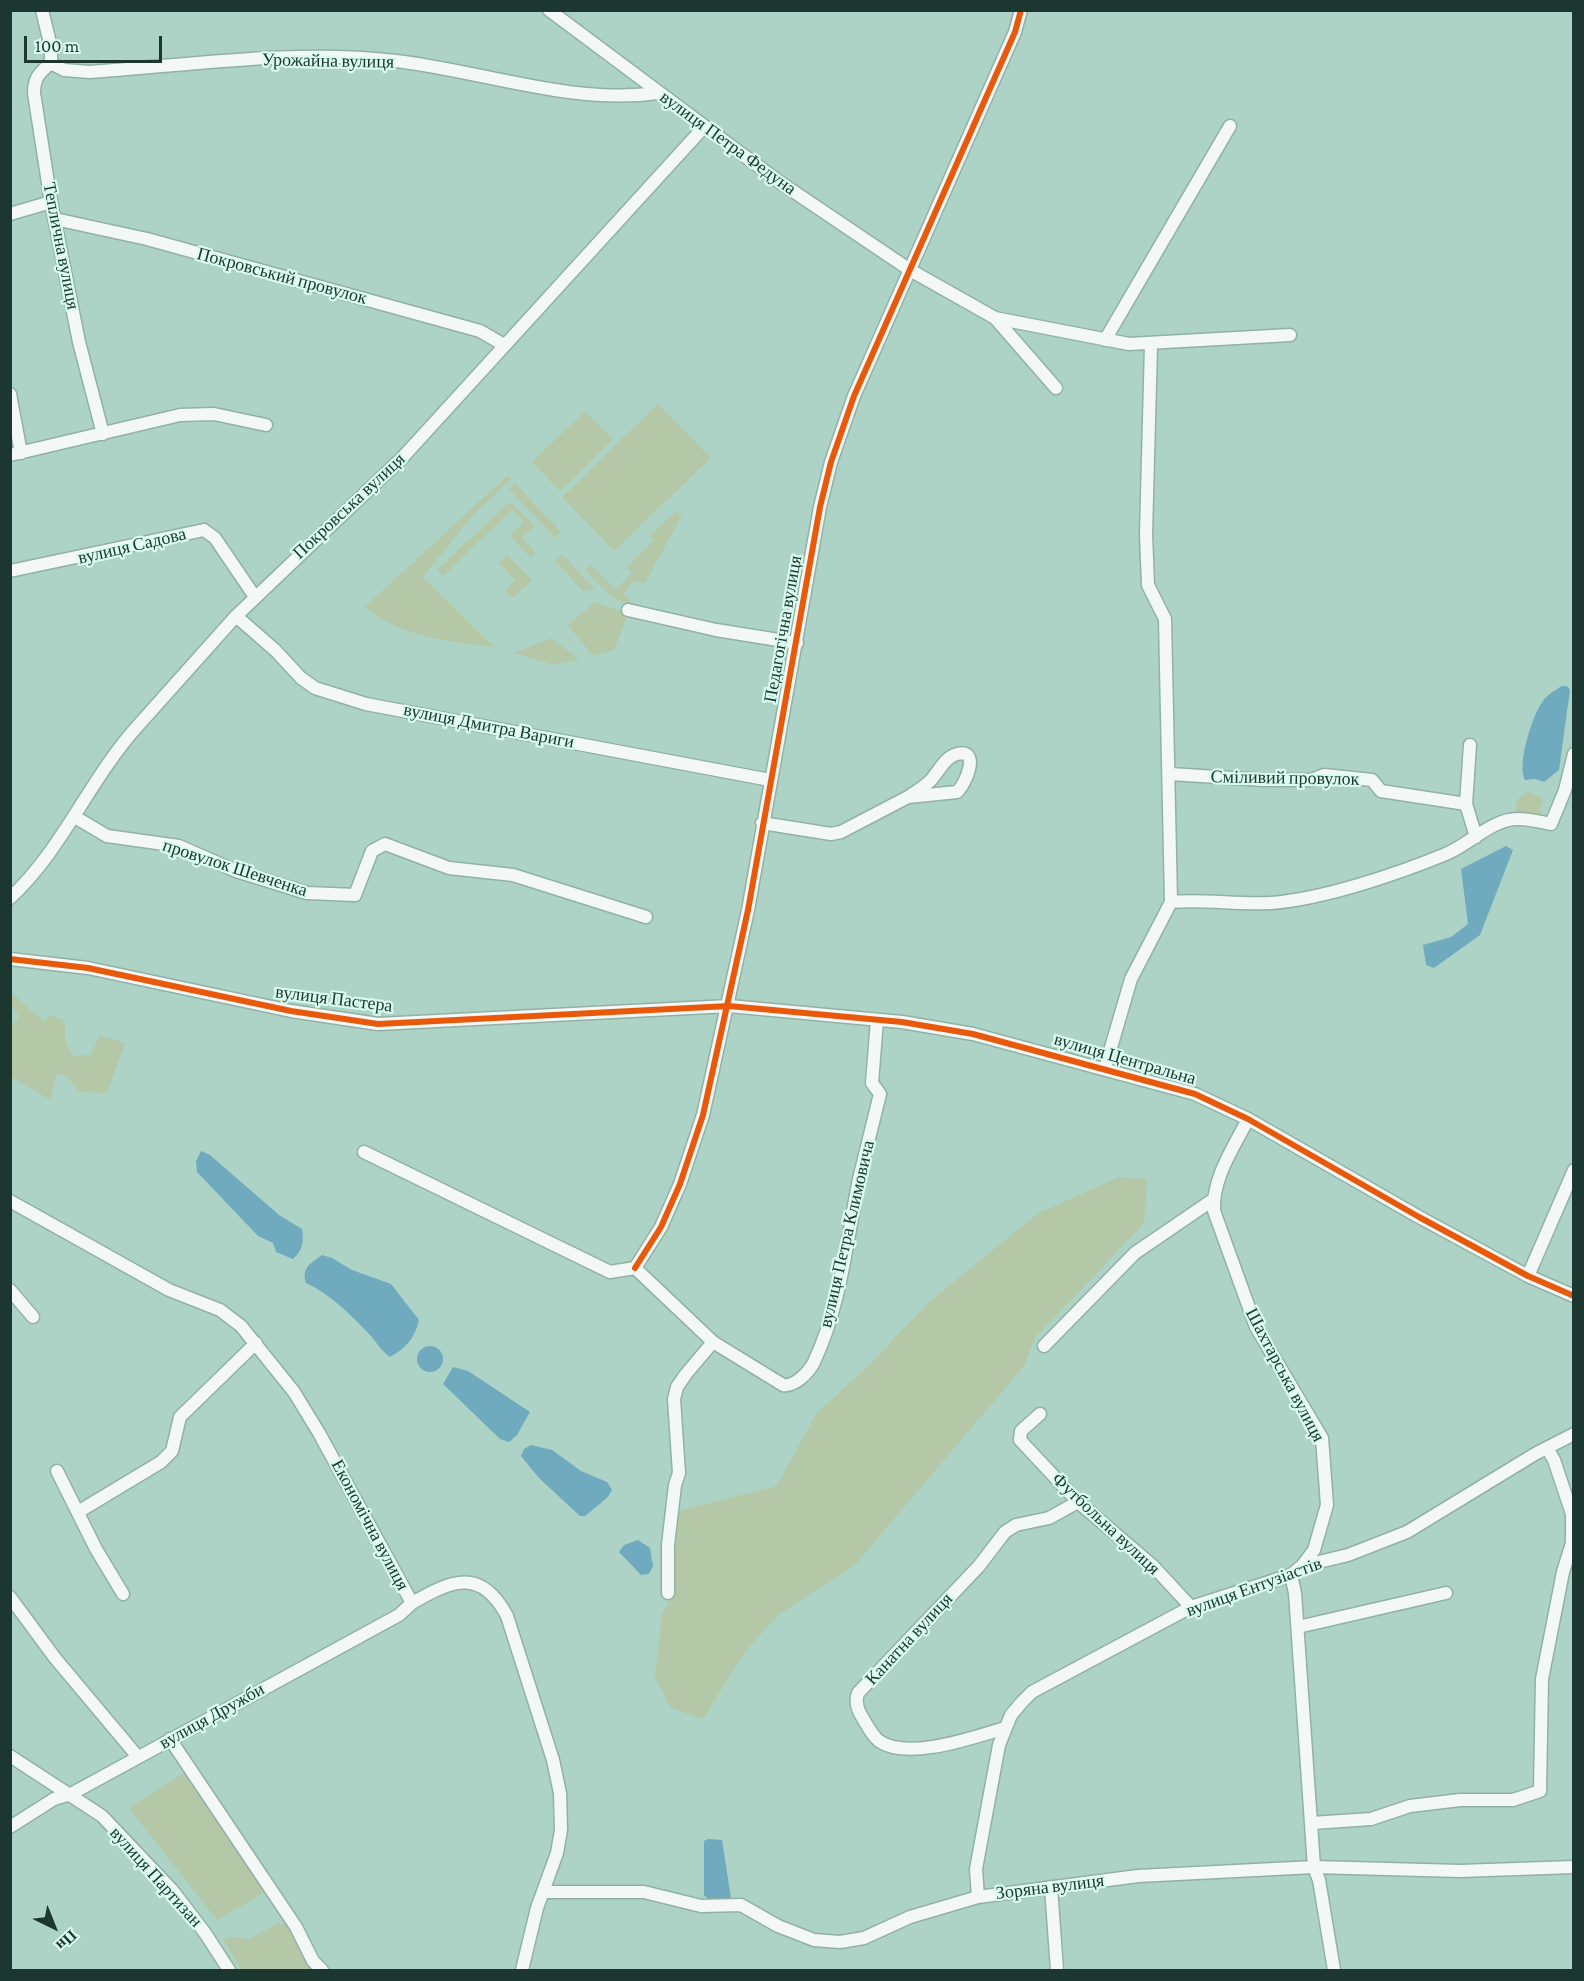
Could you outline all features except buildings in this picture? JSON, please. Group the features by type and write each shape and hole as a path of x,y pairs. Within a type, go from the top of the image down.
{"street":[{"path":"42,10 51,47 51,63"},
{"name":"вулиця Петра Федуна","path":"549,10 704,127 910,270 995,318"},
{"path":"1015,32 1021,10"},
{"path":"1015,32 1031,10"},
{"name":"Педагогічна вулиця","path":"729,1005 820,507 831,462 854,396 1015,32"},
{"name":"Урожайна вулиця","path":"51,63 64,70 90,72 263,60 394,60 578,93 641,95 657,93"},
{"name":"Теплична вулиця","path":"51,63 38,74 34,82 33,93 51,202 80,342 103,434"},
{"path":"1105,340 1230,126"},
{"name":"Покровська вулиця","path":"10,898 75,817 122,743 236,616 403,457 704,127"},
{"path":"10,214 51,202"},
{"name":"Покровський провулок","path":"55,219 158,242 480,331 504,345"},
{"path":"995,318 1105,340 1151,345 1290,335"},
{"path":"995,318 1056,388"},
{"path":"1105,1068 1131,979 1171,902 1165,619 1148,585 1146,534 1151,345"},
{"path":"10,394 16,454 198,414 243,419 266,425"},
{"name":"вулиця Садова","path":"10,572 204,530 215,538 255,597"},
{"path":"628,610 716,630 796,643"},
{"name":"вулиця Дмитра Вариги","path":"236,616 276,651 301,678 332,695 366,704 770,780"},
{"path":"1470,745 1466,804 1476,837"},
{"path":"762,824 831,834 841,832 908,797 932,779 953,756 961,753 970,760 968,780 957,792 908,797"},
{"path":"1171,902 1272,903 1308,896 1391,873 1446,854 1499,823 1518,818 1551,824 1565,790 1574,754"},
{"name":"Сміливий провулок","path":"1170,774 1264,780 1311,780 1324,776 1372,780 1381,791 1466,804"},
{"name":"провулок Шевченка","path":"75,817 107,836 179,846 236,871 307,893 355,895 372,851 385,844 449,868 513,875 646,917"},
{"name":"вулиця Пастера","path":"10,959 88,968 291,1011 378,1024 729,1005"},
{"path":"363,1152 610,1272 634,1268 661,1227 680,1184 703,1115 729,1005"},
{"name":"вулиця Центральна","path":"729,1005 877,1020 974,1034 1195,1094 1248,1119 1527,1276 1574,1296"},
{"name":"вулиця Петра Климовича","path":"634,1268 713,1342 783,1386 795,1383 813,1364 832,1311 880,1094 872,1083 877,1020"},
{"name":"Шахтарська вулиця","path":"1248,1119 1220,1175 1214,1199 1220,1231 1256,1326 1322,1438 1327,1505 1314,1551 1302,1566"},
{"path":"1527,1276 1574,1170"},
{"path":"1044,1346 1135,1253 1214,1199"},
{"name":"Економічна вулиця","path":"10,1201 169,1290 232,1317 256,1343 294,1392 320,1433 412,1603 448,1584 475,1583 490,1590 507,1616 553,1760 560,1793 561,1830 557,1853 537,1908 522,1971"},
{"path":"10,1290 33,1317"},
{"path":"668,1593 670,1521 679,1473 674,1399 677,1387 713,1342"},
{"path":"78,1512 161,1462 172,1451 180,1417 256,1343"},
{"name":"Футбольна вулиця","path":"1040,1414 1021,1431 1020,1440 1078,1502 1153,1566 1191,1607"},
{"name":"вулиця Ентузіастів","path":"978,1897 976,1869 999,1745 1011,1715 1032,1692 1191,1607 1291,1575 1302,1566 1348,1555 1407,1532 1574,1434"},
{"path":"1312,1823 1371,1819 1410,1806 1460,1800 1513,1800 1540,1791 1542,1678 1563,1572 1572,1543 1572,1514 1554,1460 1547,1448"},
{"path":"57,1471 96,1549 123,1594"},
{"name":"Канатна вулиця","path":"1005,1728 953,1743 903,1748 891,1746 874,1735 860,1714 855,1700 858,1693 979,1566 1005,1532 1016,1526 1049,1518 1078,1502"},
{"path":"1291,1575 1298,1627 1314,1867 1319,1880 1334,1971"},
{"path":"1298,1627 1446,1593"},
{"path":"10,1597 55,1658 138,1757"},
{"name":"вулиця Дружби","path":"10,1827 54,1799 71,1794 399,1615 412,1603"},
{"path":"171,1739 296,1927 313,1961 322,1971"},
{"name":"вулиця Партизан","path":"10,1756 102,1816 172,1890 205,1933 229,1971"},
{"name":"Зоряна вулиця","path":"544,1892 644,1892 701,1906 741,1905 778,1926 814,1940 840,1942 864,1938 910,1917 978,1897 1138,1876 1314,1867 1460,1871 1574,1867"},
{"path":"1051,1887 1057,1971"}],"green space":[{"path":"658,404 711,458 614,551 562,497"},
{"path":"585,411 613,440 560,491 532,462"},
{"path":"507,476 511,479 473,515 423,577 494,647 443,640 410,632 365,607"},
{"path":"515,483 561,532 555,538 509,489"},
{"path":"512,503 535,526 522,538 536,553 531,558 510,536 524,522 512,510 443,576 437,570 507,504"},
{"path":"676,511 682,515 645,583 632,581 624,594 632,603 631,606 613,598 585,570 591,565 615,590 632,573 626,567 654,541 650,536"},
{"path":"562,554 595,589 583,591 555,561"},
{"path":"507,555 532,580 513,598 505,590 515,580 499,563"},
{"path":"595,602 628,614 614,650 593,656 568,625"},
{"path":"551,638 579,659 554,665 514,653"},
{"path":"1528,792 1539,796 1543,801 1540,808 1543,818 1515,814 1517,800"},
{"path":"10,991 44,1022 49,1015 65,1021 65,1040 73,1056 90,1055 100,1036 125,1043 107,1093 79,1092 67,1076 56,1073 51,1100 11,1077 11,1027 19,1017 11,1003"},
{"path":"1119,1177 1147,1179 1144,1223 1035,1338 1024,1366 854,1566 778,1615 744,1653 703,1719 671,1708 655,1677 662,1615 672,1596 679,1511 777,1486 816,1414 869,1365 928,1303 1037,1214"},
{"path":"187,1771 267,1891 217,1920 129,1808"},
{"path":"277,1923 290,1926 317,1970 242,1970 223,1940 229,1937 250,1939"}],"water":[{"path":"1562,686 1567,686 1570,690 1559,770 1544,782 1535,779 1525,780 1524,754 1533,720 1545,698"},
{"path":"1506,846 1513,850 1480,935 1434,968 1426,965 1423,945 1451,937 1468,924 1461,869"},
{"path":"201,1151 210,1155 279,1215 302,1229 302,1245 293,1259 276,1252 273,1243 258,1236 197,1172 196,1161"},
{"path":"322,1255 352,1270 391,1284 419,1320 409,1342 401,1350 390,1357 339,1305 306,1283 306,1270"},
{"path":"430,1346 439,1350 443,1359 439,1368 430,1372 421,1368 417,1359 421,1350"},
{"path":"453,1367 468,1371 530,1412 517,1435 509,1442 500,1439 443,1384"},
{"path":"531,1445 552,1450 581,1471 607,1482 612,1490 607,1498 585,1516 580,1516 539,1478 521,1456 524,1449"},
{"path":"638,1540 650,1548 653,1566 649,1574 641,1575 619,1552 624,1545"},
{"path":"722,1840 731,1898 708,1899 704,1895 704,1841"}],"cycle path":[{"path":"635,1268 661,1227 680,1184 703,1115 748,910 820,507 831,462 854,396 1015,32 1021,10"},
{"path":"10,959 88,968 291,1011 378,1024 729,1006 902,1022 973,1034 1195,1094 1248,1119 1419,1217 1528,1276 1574,1296"}]}
